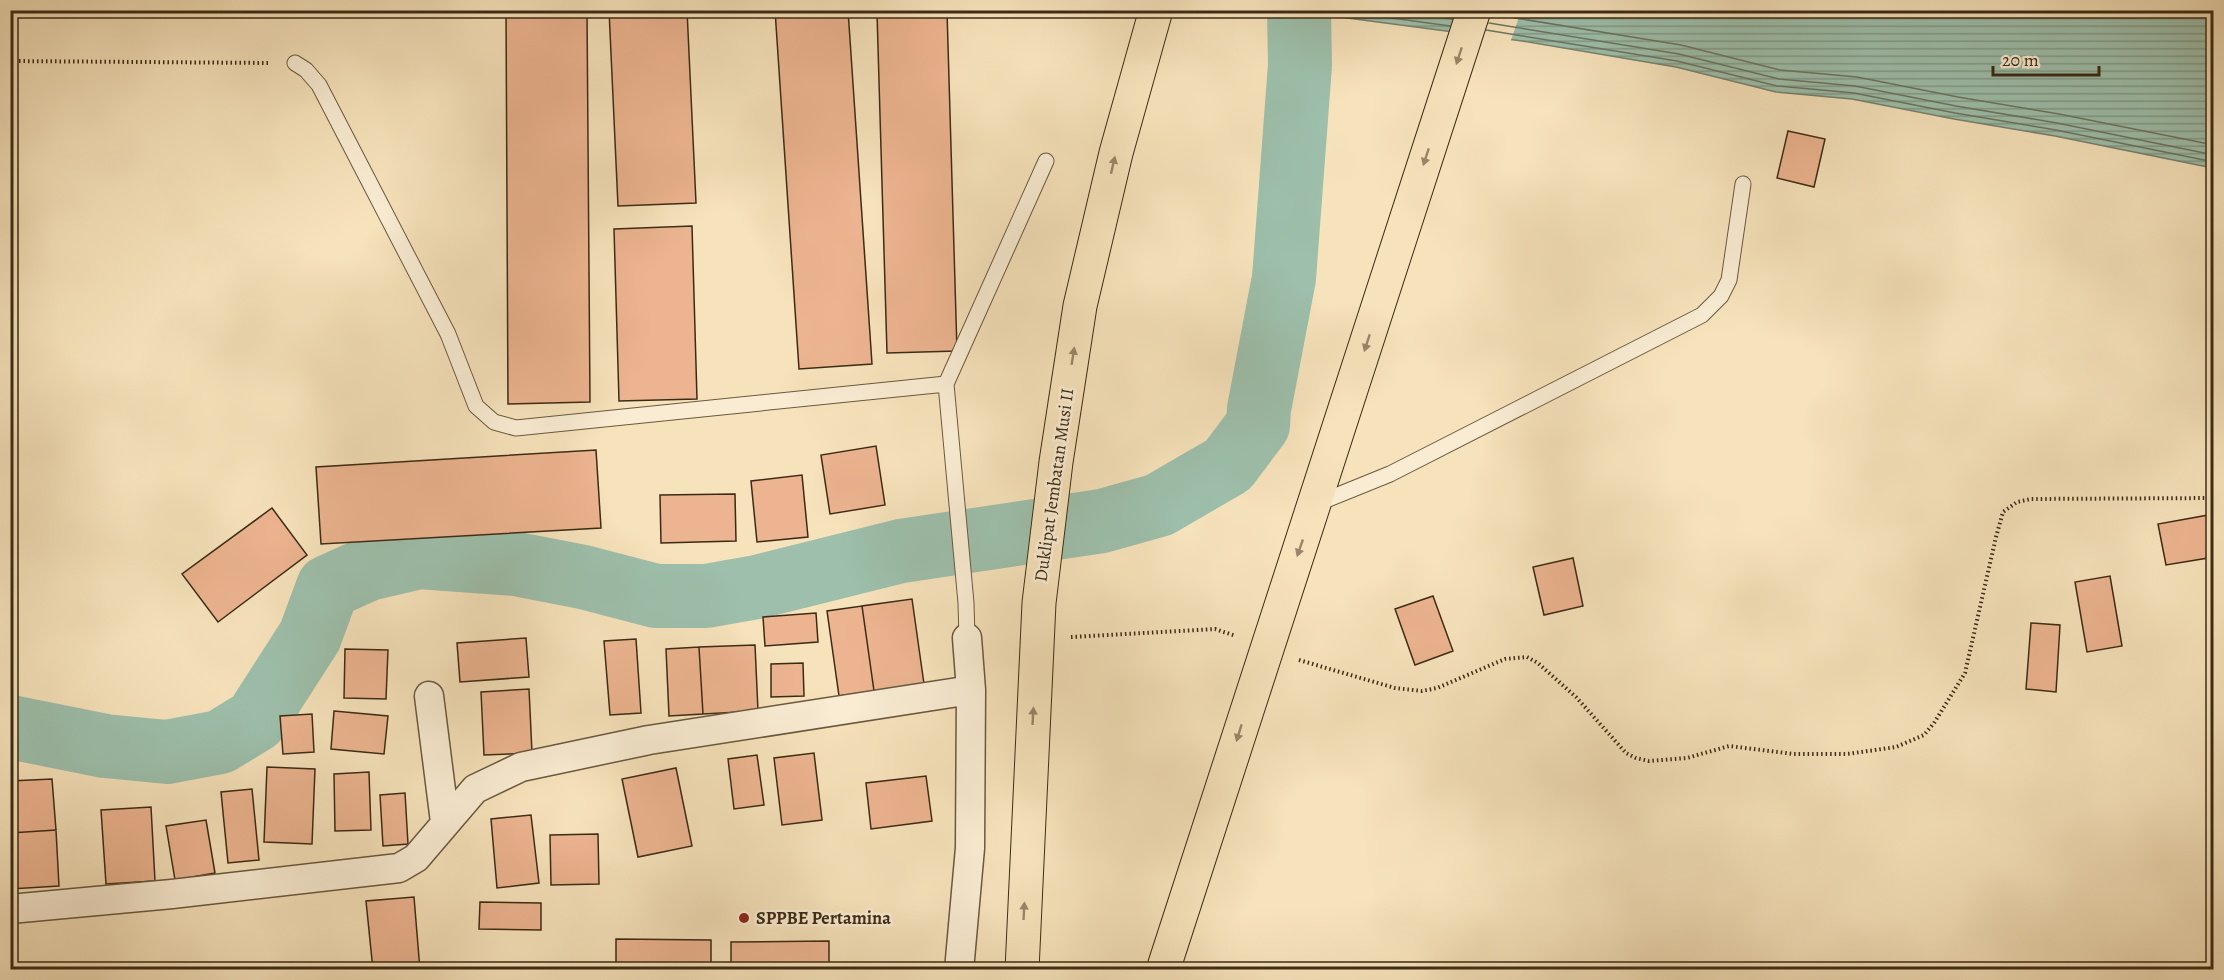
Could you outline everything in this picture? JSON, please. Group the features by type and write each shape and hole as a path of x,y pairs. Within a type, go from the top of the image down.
{"highway":[{"name":"Duklipat Jembatan Musi II","path":"1022,969 1039,603 1056,462 1080,306 1116,153 1156,10"},
{"path":"1164,969 1265,650 1316,504 1474,10"}],"street":[{"path":"959,969 970,848 971,690 968,638"},
{"path":"10,909 94,902 399,868 416,858 475,789 521,767 649,740 971,690"},
{"path":"429,696 445,822"}],"lane":[{"path":"294,63 306,70 319,85 448,334 476,406 494,422 516,428 946,384"},
{"path":"968,638 946,384 1046,161"},
{"path":"1316,504 1390,474 1702,315 1720,296 1729,280 1743,184"}],"path":[{"path":"10,61 294,63"},
{"path":"1060,637 1095,637 1215,629 1227,632 1265,650 1395,688 1422,691 1437,688 1505,659 1527,657 1538,663 1576,697 1626,753 1636,758 1648,761 1687,758 1729,746 1794,754 1848,754 1896,747 1924,735 1934,723 1965,673 1996,537 2003,512 2009,506 2031,500 2214,498"}],"water":[{"path":"1294,11 2213,11 2213,168 1852,99 1776,92 1676,67 1522,41"}],"pier":[{"path":"1462,11 1521,11 1510,43 1453,35"}],"building":[{"path":"506,10 587,10 590,402 508,404"},
{"path":"609,10 687,10 696,203 618,206"},
{"path":"775,10 848,10 872,364 799,369"},
{"path":"947,11 957,351 887,353 877,13"},
{"path":"1788,131 1825,139 1814,187 1777,178"},
{"path":"692,226 697,399 619,401 614,229"},
{"path":"876,446 885,505 830,514 821,455"},
{"path":"596,450 601,528 321,544 316,467"},
{"path":"802,475 808,537 757,542 751,481"},
{"path":"735,494 736,541 661,543 660,495"},
{"path":"272,508 307,555 218,622 182,574"},
{"path":"2214,514 2214,557 2166,565 2158,524"},
{"path":"1573,558 1583,606 1544,615 1533,567"},
{"path":"2110,576 2122,646 2087,652 2075,582"},
{"path":"1433,596 1453,651 1415,665 1395,609"},
{"path":"912,599 924,684 874,691 862,606"},
{"path":"862,606 874,691 839,696 827,611"},
{"path":"816,613 818,642 765,646 763,617"},
{"path":"2031,623 2060,625 2056,692 2026,689"},
{"path":"526,638 529,677 460,682 457,643"},
{"path":"636,639 641,713 610,715 604,641"},
{"path":"755,645 758,711 703,714 699,647"},
{"path":"699,647 703,714 669,716 666,649"},
{"path":"345,649 388,650 386,699 344,698"},
{"path":"803,663 804,696 771,697 771,664"},
{"path":"529,689 532,753 484,755 481,692"},
{"path":"334,711 388,716 384,754 331,749"},
{"path":"312,714 314,752 283,754 280,716"},
{"path":"814,753 822,820 782,825 774,758"},
{"path":"757,755 764,805 734,809 728,759"},
{"path":"267,767 315,769 312,844 264,842"},
{"path":"676,768 692,846 638,857 622,779"},
{"path":"369,772 371,830 335,831 334,774"},
{"path":"926,776 932,821 871,829 866,783"},
{"path":"52,779 56,830 10,833 10,781"},
{"path":"252,789 259,860 228,863 221,792"},
{"path":"405,793 408,844 383,846 380,795"},
{"path":"151,807 155,881 106,884 101,810"},
{"path":"531,815 539,883 497,888 491,819"},
{"path":"206,820 215,873 175,880 166,826"},
{"path":"56,830 59,886 10,889 10,833"},
{"path":"598,834 599,884 551,885 550,835"},
{"path":"414,897 420,970 373,970 366,901"},
{"path":"480,902 541,903 541,930 479,929"},
{"path":"616,939 711,940 711,967 616,965"},
{"path":"829,941 829,970 731,970 731,942"}],"waterway":[{"path":"10,727 105,746 167,752 220,742 256,720 310,636 328,587 368,569 419,557 516,564 583,577 656,596 706,596 757,587 901,551 1102,521 1159,505 1228,465 1258,425 1259,409 1284,278 1300,65 1299,11"}],"place":[{"name":"SPPBE Pertamina","path":"744,918"}]}
